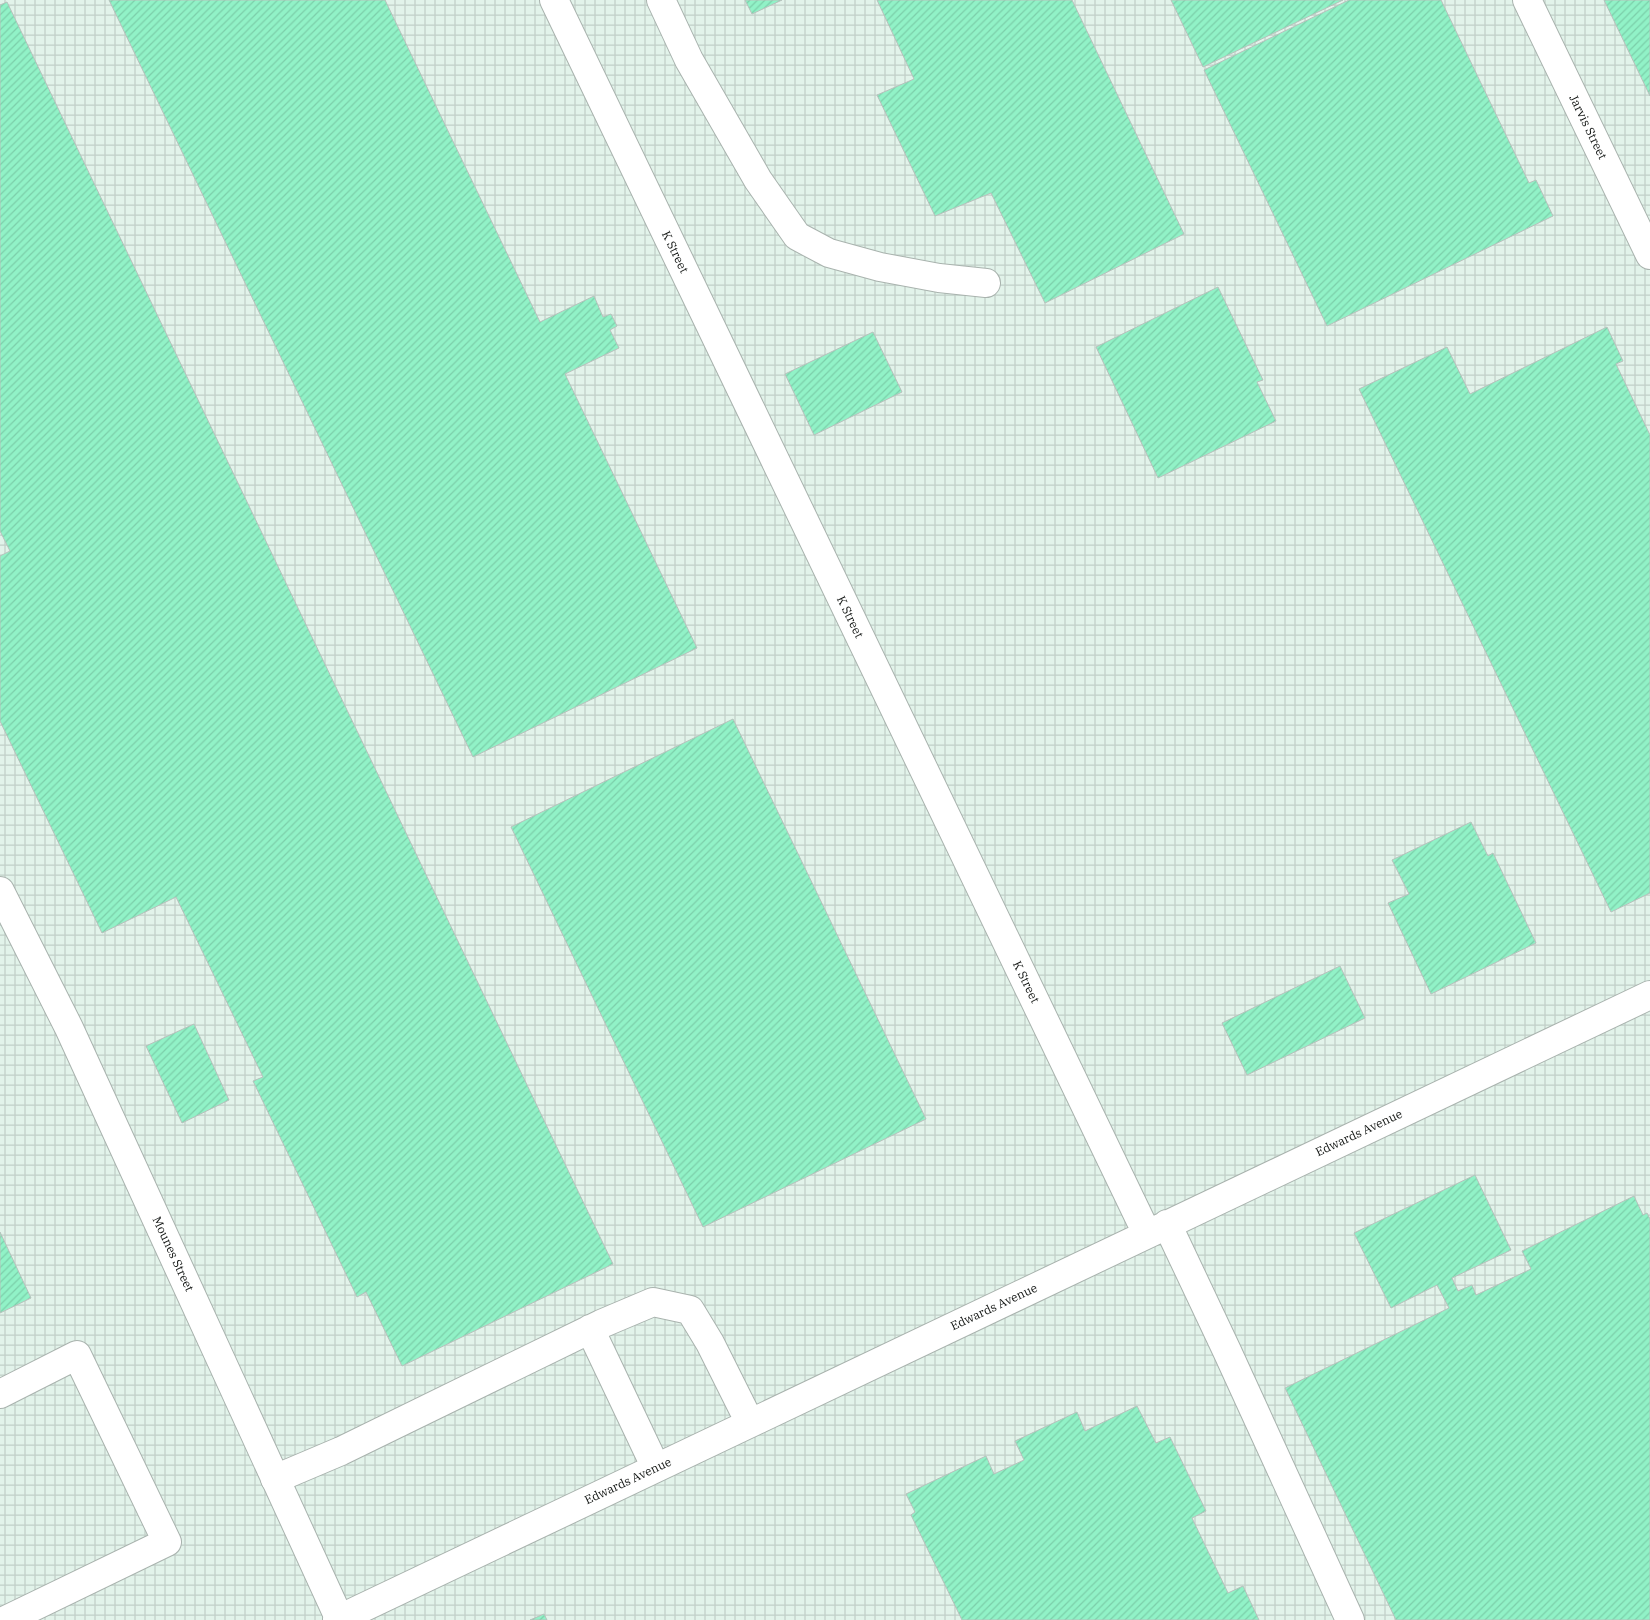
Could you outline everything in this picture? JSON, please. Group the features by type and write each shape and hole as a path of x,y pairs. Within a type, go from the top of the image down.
{"street":[{"name":"K Street","path":"554,0 1157,1229 1227,1350 1350,1620"},
{"path":"661,0 689,60 758,180 797,236 829,253 880,267 938,278 986,283"},
{"name":"Jarvis Street","path":"1527,0 1650,255"},
{"name":"Mounes Street","path":"0,891 69,1028 339,1620"},
{"name":"Edwards Avenue","path":"339,1620 1650,994"},
{"path":"275,1479 341,1450 590,1329 652,1302 690,1310 710,1343 750,1423"},
{"path":"590,1329 656,1468"},
{"path":"0,1394 76,1355 167,1542 6,1620"}],"shaded area":[{"path":"0,0 1650,0 1650,1620 0,1620"}],"building":[{"path":"109,0 385,0 540,322 594,296 603,317 611,314 617,326 610,330 619,348 565,374 697,648 473,757"},
{"path":"745,0 782,0 752,14"},
{"path":"877,0 1072,0 1184,234 1045,303 991,193 935,216 877,95 914,79"},
{"path":"1171,0 1343,0 1203,67"},
{"path":"1349,0 1441,0 1529,183 1536,180 1553,216 1327,326 1204,70"},
{"path":"1604,0 1650,0 1650,96"},
{"path":"7,2 613,1264 402,1366 366,1292 357,1297 253,1081 263,1077 176,897 102,933 0,721 0,556 10,551 0,531 0,5"},
{"path":"1218,287 1263,380 1257,382 1276,421 1158,478 1096,347"},
{"path":"1607,327 1623,361 1616,364 1650,435 1650,893 1611,912 1359,389 1447,347 1470,394"},
{"path":"873,332 902,392 814,435 785,374"},
{"path":"733,719 926,1119 703,1227 511,827"},
{"path":"1471,822 1488,856 1493,853 1536,943 1431,994 1388,903 1409,894 1392,860"},
{"path":"1340,966 1365,1018 1247,1075 1222,1023"},
{"path":"194,1024 229,1100 182,1123 146,1046"},
{"path":"1475,1175 1511,1250 1452,1278 1458,1291 1472,1285 1476,1295 1531,1269 1522,1251 1634,1196 1643,1215 1647,1213 1650,1219 1650,1620 1396,1620 1285,1388 1449,1308 1437,1285 1391,1308 1354,1233"},
{"path":"0,1232 31,1298 0,1313"},
{"path":"1137,1406 1156,1443 1170,1437 1206,1511 1192,1518 1228,1593 1243,1586 1259,1620 962,1620 911,1515 915,1512 906,1494 986,1456 994,1474 1024,1460 1015,1441 1077,1412 1085,1431"},
{"path":"544,1614 547,1620 530,1620"}]}
